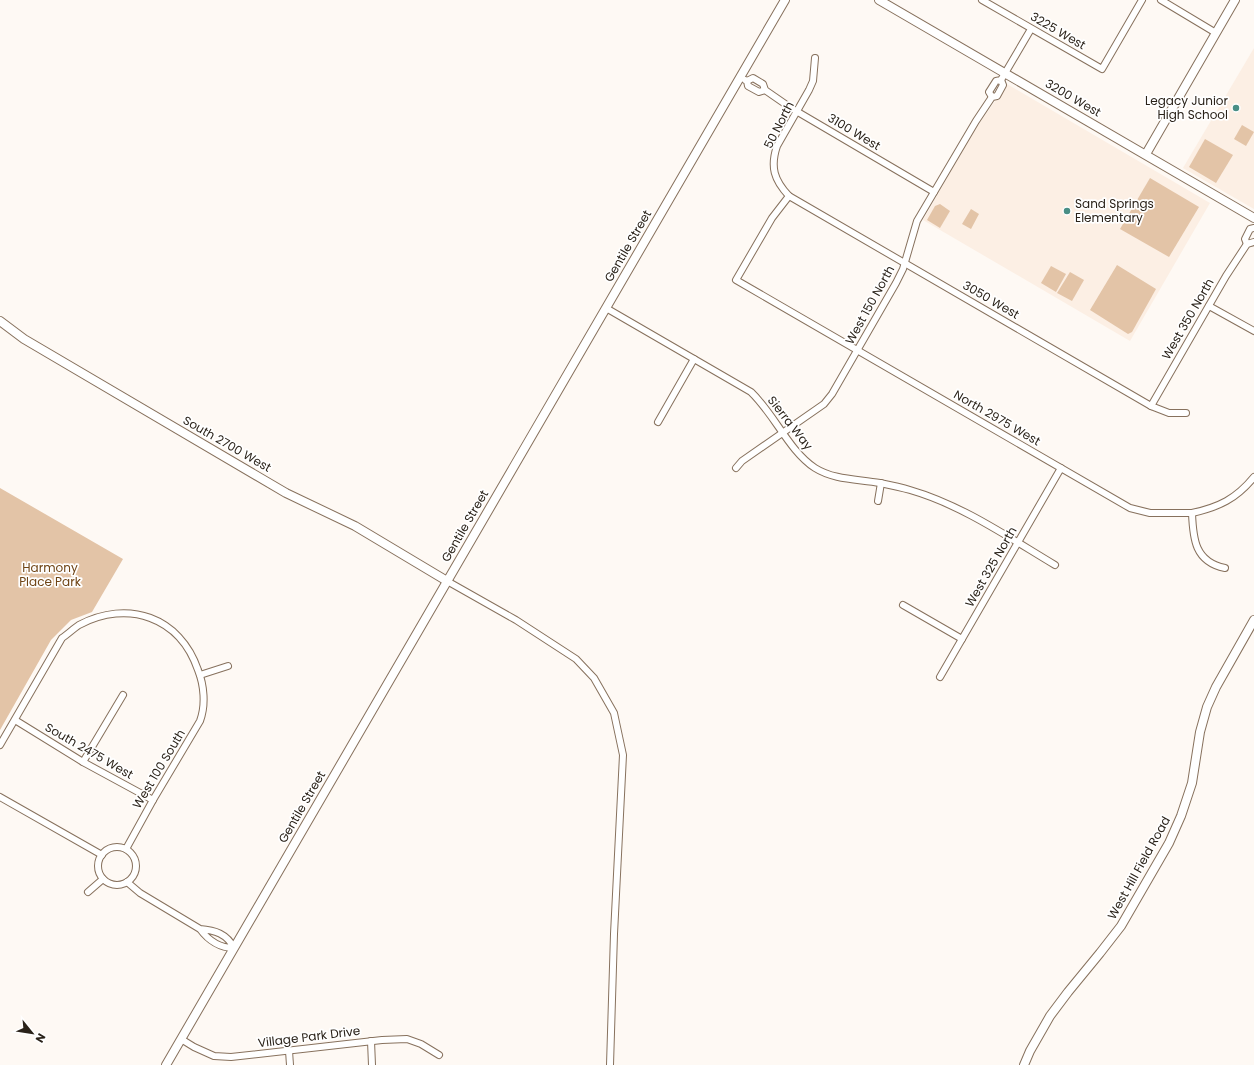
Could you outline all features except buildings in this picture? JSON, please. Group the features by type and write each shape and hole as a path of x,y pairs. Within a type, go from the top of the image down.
{"main road":[{"name":"Gentile Street","path":"166,1065 606,308 744,79 785,0"},
{"name":"3200 West","path":"879,0 1003,76 1146,154 1254,218"},
{"path":"1146,154 1235,0"},
{"name":"South 2700 West","path":"0,321 33,345 279,489 305,503 355,526 447,581"},
{"name":"West Hill Field Road","path":"1024,1065 1030,1051 1050,1016 1121,926 1169,843 1181,816 1192,783 1200,732 1207,707 1216,687 1254,620"}],"street":[{"name":"3225 West","path":"982,0 1102,69 1142,0"},
{"path":"1160,0 1216,33"},
{"name":"West 150 North","path":"736,468 742,461 829,399 903,269 918,221 972,127 992,97 989,92 996,80 1003,76 1031,29"},
{"name":"50 North","path":"789,196 777,179 774,170 774,155 777,146 813,81 815,58"},
{"name":"3100 West","path":"744,79 753,78 763,84 765,90 797,112 934,192"},
{"name":"3050 West","path":"789,196 1151,406 1169,413 1186,413"},
{"name":"North 2975 West","path":"789,196 772,218 736,280 1130,508 1150,513 1192,512 1221,505 1232,499 1244,489 1254,477"},
{"name":"West 350 North","path":"1151,406 1226,276 1247,244 1244,239 1250,229 1254,228"},
{"path":"1247,244 1254,242"},
{"path":"1209,306 1254,331"},
{"name":"Sierra Way","path":"606,308 750,392 766,408 797,451 808,463 818,469 839,477 880,483 909,490 954,506 1055,565"},
{"path":"658,422 694,359"},
{"name":"West 325 North","path":"940,677 1061,468"},
{"path":"878,501 880,483"},
{"path":"1192,512 1194,537 1198,551 1206,560 1215,566 1225,568"},
{"path":"447,581 516,620 576,659 594,678 614,712 624,755 614,934 610,1065"},
{"path":"903,605 962,639"},
{"name":"West 100 South","path":"0,745 62,638 70,632 86,622 124,613 142,614 158,621 177,634 188,647 200,675 203,689 202,716 126,849"},
{"path":"200,675 228,666"},
{"path":"83,762 123,695"},
{"name":"South 2475 West","path":"15,720 83,762 153,800"},
{"path":"0,797 102,855"},
{"path":"115,847 126,849 131,853 136,865 132,877 127,882 117,885 103,879 98,867 102,855 115,847"},
{"path":"88,892 103,879"},
{"path":"127,882 140,893 200,929 207,938 225,948 234,948 230,940 212,930 200,929"},
{"name":"Village Park Drive","path":"181,1039 214,1056 231,1057 289,1052 371,1041 407,1039 422,1044 440,1055"},
{"path":"371,1041 372,1065"},
{"path":"289,1052 290,1065"}],"shaded area":[{"name":"Legacy Junior High School","path":"1254,48 1254,209 1183,168"},
{"name":"Sand Springs Elementary","path":"1007,84 1210,203 1130,341 923,220 974,131"}],"green space":[{"path":"1242,125 1254,132 1246,146 1234,139"},
{"path":"1205,139 1233,155 1216,183 1189,167"},
{"path":"1150,178 1199,207 1169,257 1120,229"},
{"path":"940,204 950,211 940,228 927,220 935,206"},
{"path":"971,209 979,214 971,229 962,224"},
{"path":"1117,265 1156,289 1132,332 1128,334 1090,310"},
{"path":"1051,266 1066,274 1056,292 1041,283"},
{"path":"1070,272 1084,280 1072,301 1057,293"},
{"name":"Harmony Place Park","path":"0,488 123,559 92,612 71,620 51,640 0,730"}],"place":[{"name":"Legacy Junior High School","path":"1236,108"},
{"name":"Sand Springs Elementary","path":"1067,211"}]}
